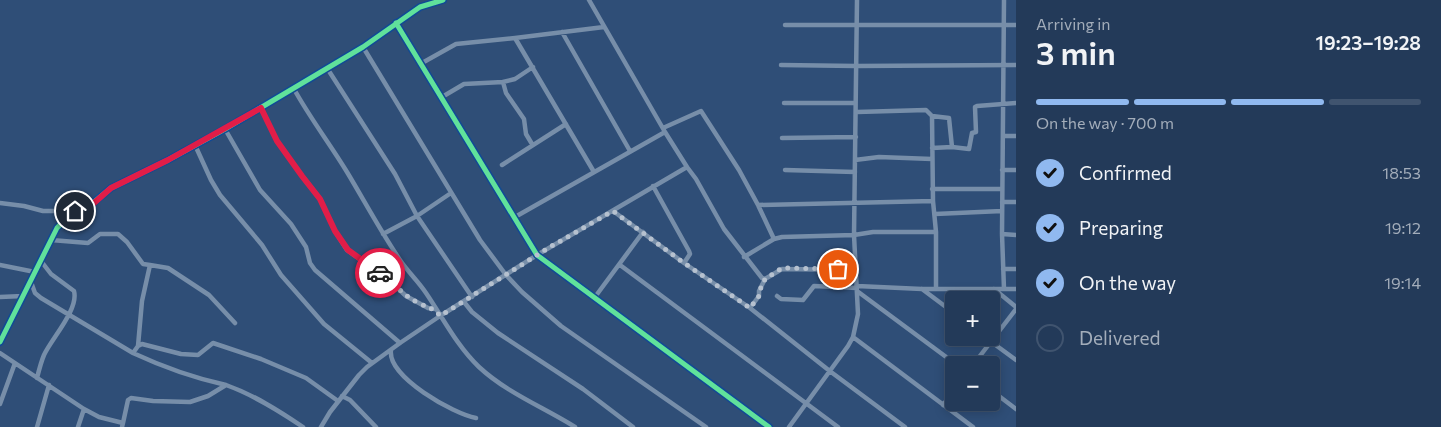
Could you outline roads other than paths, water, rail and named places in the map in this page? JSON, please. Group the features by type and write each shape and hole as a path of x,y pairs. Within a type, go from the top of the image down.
{"street":[{"path":"420,0 420,7"},
{"path":"0,342 57,228 70,214 94,203 111,188 168,160 294,89 363,46 420,7 443,0"},
{"path":"589,0 724,229 744,257 765,279"},
{"path":"789,427 830,372 853,337 858,314 854,202 858,0"},
{"path":"1004,0 1002,170 1004,289"},
{"path":"396,23 537,255 769,427"},
{"path":"785,25 1016,25"},
{"path":"422,63 456,44 604,27"},
{"path":"562,32 630,151"},
{"path":"516,38 594,172"},
{"path":"363,46 485,248 506,275 522,292 561,326 706,427"},
{"path":"781,65 1016,65"},
{"path":"442,97 464,84 503,82 515,79 532,67"},
{"path":"327,68 394,174 417,216 472,297"},
{"path":"503,82 506,93 524,119 526,134 532,144"},
{"path":"294,89 305,110 348,174 383,234 465,352 492,378 514,393 576,427"},
{"path":"784,103 855,103"},
{"path":"932,148 952,147 969,149 972,133 976,132 975,108 1003,103 1016,103"},
{"path":"261,108 277,141 320,199 335,231 348,250 389,280 406,296 428,308 435,309"},
{"path":"857,112 926,110 932,116 949,118 952,147"},
{"path":"515,217 664,130 701,111 733,160 758,205 774,240"},
{"path":"932,116 932,202 936,232 936,288"},
{"path":"502,165 566,124"},
{"path":"225,129 260,190 291,224 306,247 310,263 315,270 400,343"},
{"path":"1003,136 1016,136"},
{"path":"782,138 856,137"},
{"path":"195,145 220,195 262,245 281,275 324,324 372,364"},
{"path":"856,160 932,159"},
{"path":"321,427 351,384 372,364 400,343 537,255 687,167"},
{"path":"785,170 855,172"},
{"path":"1002,170 1016,170"},
{"path":"653,186 690,251 684,263"},
{"path":"932,189 1002,189"},
{"path":"383,234 417,216 451,193"},
{"path":"758,205 932,202"},
{"path":"1002,202 1016,202"},
{"path":"0,203 43,211 75,211"},
{"path":"613,211 750,308 830,372 905,427"},
{"path":"935,214 1002,211"},
{"path":"595,297 643,232"},
{"path":"744,257 782,237 854,235 873,232 936,232"},
{"path":"51,240 88,243 100,234 118,234 127,242 143,264 168,268 208,295 235,322"},
{"path":"1002,234 1016,235"},
{"path":"37,378 44,355 75,302 74,291 51,274 41,261"},
{"path":"0,265 36,272"},
{"path":"133,353 138,346 142,301 150,265"},
{"path":"620,265 838,427"},
{"path":"750,308 759,296 765,279 782,268 855,270"},
{"path":"1003,270 1016,269"},
{"path":"31,282 35,292 41,298 133,353 167,368 206,381 226,385 255,396 303,427"},
{"path":"777,296 781,300 803,300 814,286 1016,289"},
{"path":"857,288 945,356"},
{"path":"922,289 945,306"},
{"path":"994,289 1016,308 1000,326"},
{"path":"0,297 23,296"},
{"path":"464,302 472,312 498,332 583,389 633,427"},
{"path":"853,337 972,427"},
{"path":"138,346 145,345 181,354 198,355 213,343 261,359 306,378 338,401"},
{"path":"998,346 1016,360"},
{"path":"391,350 392,360 415,387 459,412 476,418"},
{"path":"0,353 84,409 99,417 122,425 128,400 131,398 153,402 190,402 208,396 226,385"},
{"path":"0,404 15,363"},
{"path":"37,427 49,385"},
{"path":"342,396 357,406 376,427"},
{"path":"1000,397 1016,409"},
{"path":"78,427 84,409"}]}
